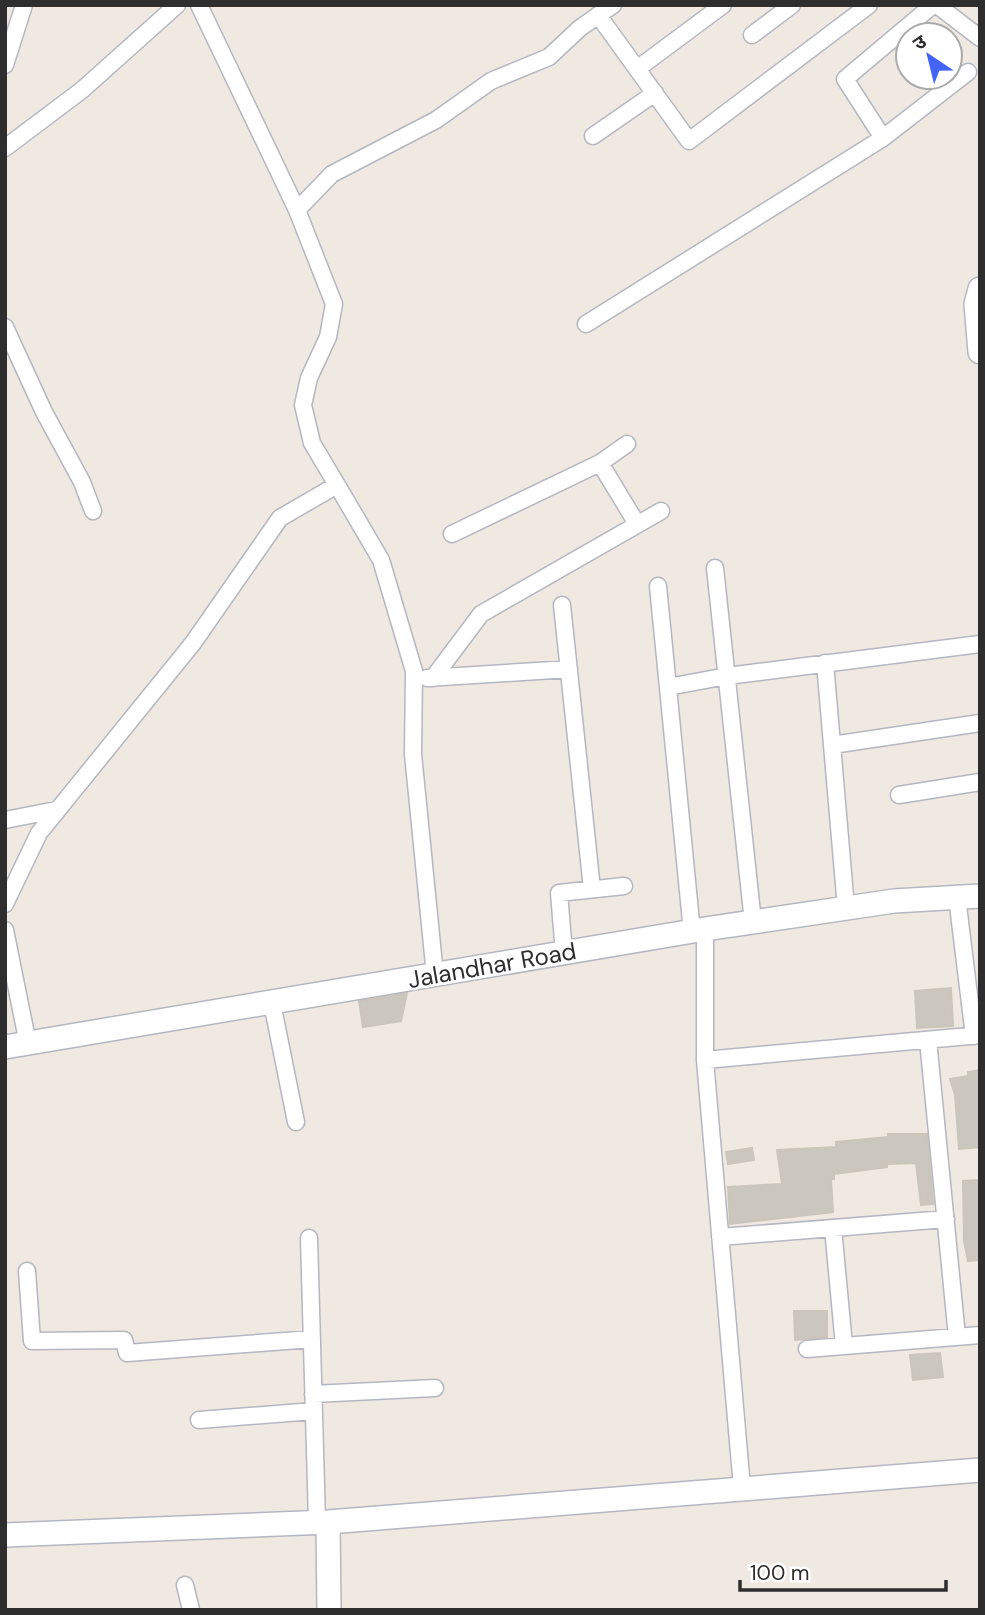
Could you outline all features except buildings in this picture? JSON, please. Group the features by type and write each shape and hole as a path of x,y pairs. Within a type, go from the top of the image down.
{"main road":[{"path":"980,289 976,304 980,352"},
{"name":"Jalandhar Road","path":"16,1046 753,922 846,908 980,896"},
{"path":"5,1535 322,1521 980,1470"},
{"path":"322,1521 329,1610"}],"street":[{"path":"5,148 82,90 177,5"},
{"path":"199,5 297,210 334,304 328,337 309,378 303,405 312,443 381,560 405,636 414,679 413,754 435,975"},
{"path":"297,210 332,174 436,120 491,81 549,57 613,5"},
{"path":"637,69 723,5"},
{"path":"752,35 792,5"},
{"path":"598,15 689,141 869,5"},
{"path":"883,138 845,79 935,5 980,38"},
{"path":"5,65 25,8"},
{"path":"586,324 883,138 968,72"},
{"path":"593,136 655,93"},
{"path":"5,327 93,511"},
{"path":"452,534 600,463 628,444"},
{"path":"600,463 637,524"},
{"path":"5,904 39,833 192,643 279,518 337,485"},
{"path":"433,678 481,614 661,511"},
{"path":"715,568 753,922"},
{"path":"658,586 699,931 705,1060 742,1488"},
{"path":"562,605 592,889"},
{"path":"668,687 727,676 980,644"},
{"path":"825,663 846,908"},
{"path":"414,679 569,669"},
{"path":"832,745 980,723"},
{"path":"899,795 980,782"},
{"path":"5,820 57,810"},
{"path":"564,953 559,893 624,886"},
{"path":"705,1060 977,1036 957,897"},
{"path":"5,930 16,1046"},
{"path":"272,1003 296,1122"},
{"path":"928,1040 957,1337"},
{"path":"720,1237 946,1219"},
{"path":"833,1228 844,1346"},
{"path":"309,1238 313,1403 322,1521"},
{"path":"27,1270 32,1341 124,1340 127,1353 312,1339"},
{"path":"807,1349 980,1335"},
{"path":"199,1420 435,1388"},
{"path":"185,1585 191,1610"}]}
